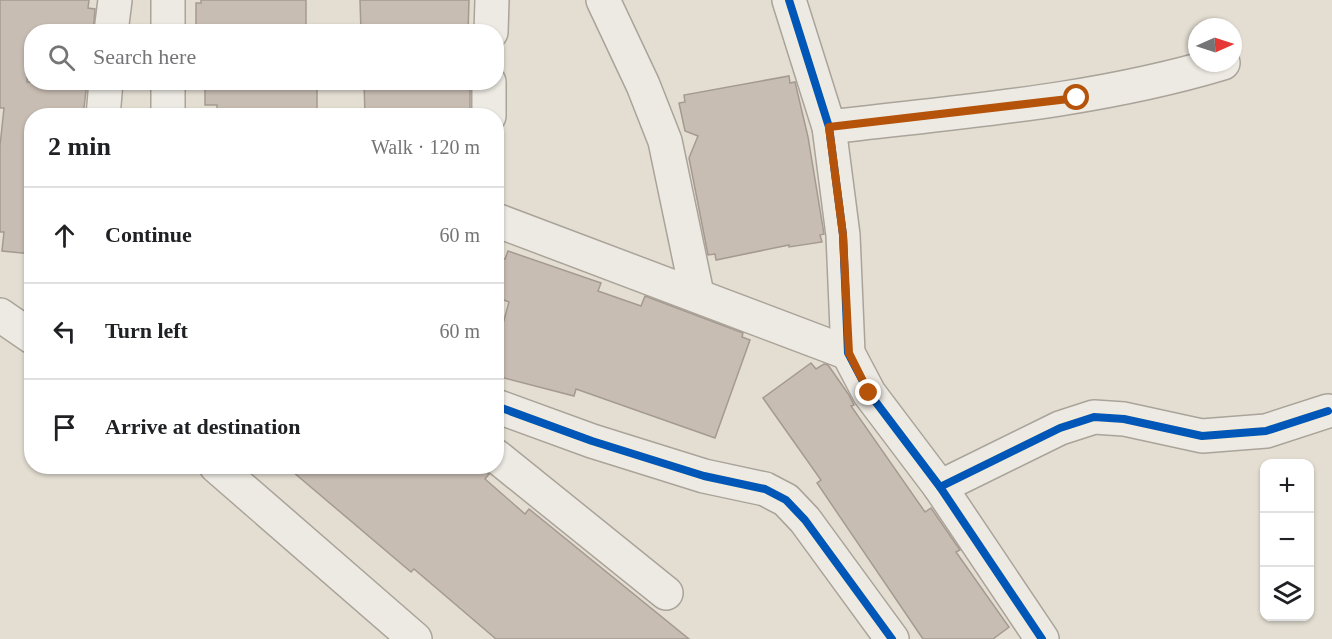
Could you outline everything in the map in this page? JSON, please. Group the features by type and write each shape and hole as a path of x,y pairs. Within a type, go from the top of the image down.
{"street":[{"path":"112,24 115,0"},
{"path":"168,0 168,24"},
{"path":"490,24 492,0"},
{"path":"603,0 665,141 697,294"},
{"path":"789,0 829,127 843,235 849,353 869,393 940,487 1042,639"},
{"path":"829,127 1077,98 1130,88 1189,72"},
{"path":"103,108 105,90"},
{"path":"168,90 168,108"},
{"path":"489,90 489,108"},
{"path":"504,223 849,353"},
{"path":"0,315 24,332"},
{"path":"504,409 592,441 704,476 765,489 786,500 805,520 892,639"},
{"path":"940,487 1060,428 1094,417 1124,418 1202,436 1266,431 1328,411"},
{"path":"504,462 666,593"},
{"path":"225,474 415,639"}],"building":[{"path":"0,0 89,0 88,8 95,9 94,24 24,24 24,90 86,90 84,108 24,108 24,253 2,251 4,232 0,232 0,146 4,108 0,108"},
{"path":"201,0 306,0 306,24 196,24 196,3 201,3"},
{"path":"360,0 469,0 468,24 361,24"},
{"path":"789,76 790,83 795,82 808,137 824,234 820,235 822,242 789,247 789,245 716,260 715,254 708,255 689,158 698,136 685,131 679,103 685,102 684,95"},
{"path":"205,90 317,90 317,108 217,108 217,105 205,105"},
{"path":"364,90 470,90 470,108 365,108"},
{"path":"508,251 601,283 598,291 641,306 645,296 743,333 742,337 750,340 715,438 576,389 574,396 504,378 504,320 509,302 504,300 505,259"},
{"path":"811,363 816,369 824,364 828,365 849,395 854,405 851,406 925,512 931,508 960,550 956,552 1009,627 993,639 923,639 817,483 821,480 763,398"},
{"path":"295,474 489,474 485,479 525,514 529,509 689,639 496,639 414,569 411,572"}],"cycle path":[{"path":"789,0 829,127 843,235 848,353 869,393 940,487 1042,639"},
{"path":"504,409 592,441 704,476 765,489 786,500 805,520 892,639"},
{"path":"940,487 1060,428 1094,417 1124,419 1202,436 1266,431 1328,411"}],"route":[{"path":"869,393 849,353 843,235 829,127 1077,98"}]}
